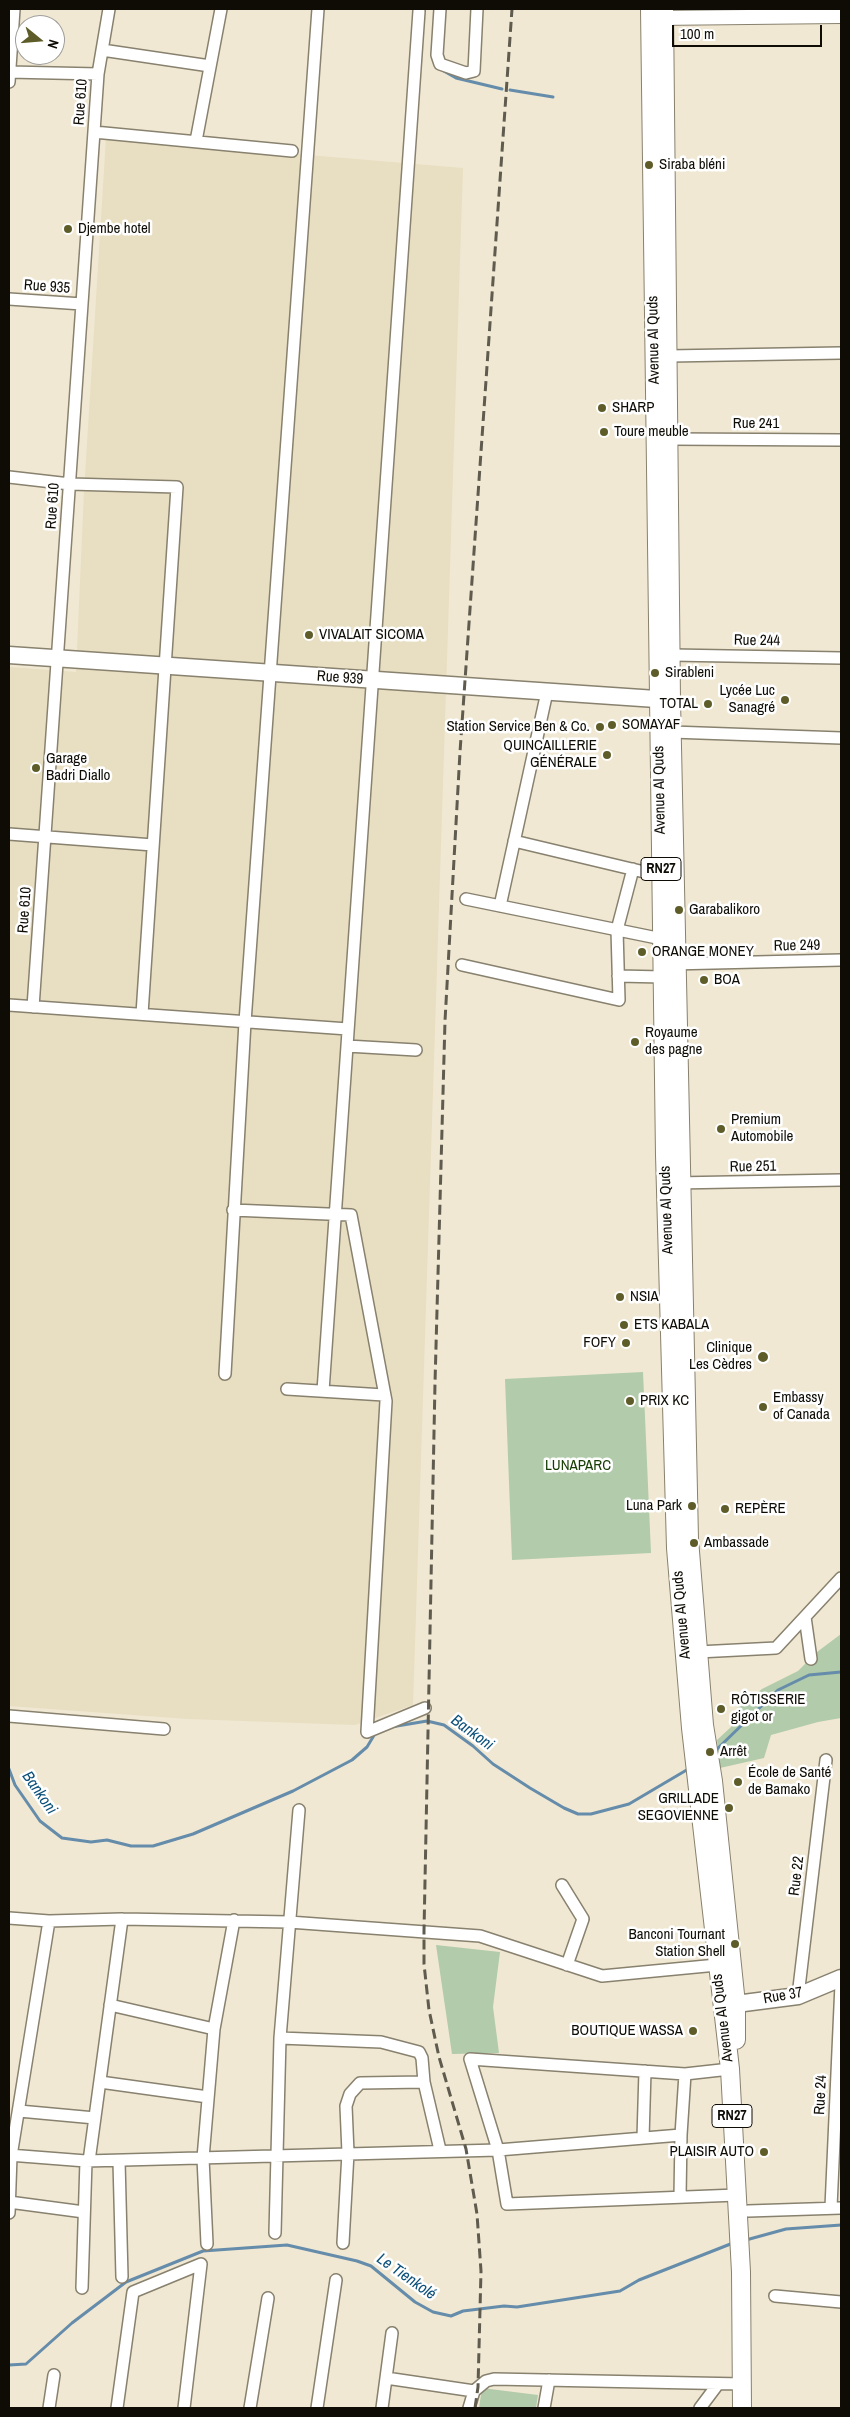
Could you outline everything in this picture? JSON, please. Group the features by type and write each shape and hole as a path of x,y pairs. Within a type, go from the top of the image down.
{"main road":[{"name":"Avenue Al Quds","path":"657,13 669,356 670,439 672,655 665,699 672,732 667,968 689,1539 698,1652 698,1793 717,1965 729,2003 736,2039 754,2408"},
{"name":"Avenue Al Quds","path":"657,13 665,699 661,876 662,940 667,968"},
{"name":"Rue 939","path":"9,656 665,699"},
{"name":"Avenue Al Quds","path":"674,1183 676,1548 697,1727 713,1781 729,2003 730,2069 737,2195 745,2222"},
{"name":"Rue 37","path":"729,2003 798,1996 841,1978"},
{"name":"Avenue Al Quds","path":"742,2408 746,2271"}],"street":[{"path":"14,9 9,77 98,74"},
{"name":"Rue 610","path":"33,1007 98,74 109,9"},
{"path":"196,142 221,9"},
{"path":"225,1374 245,1022 318,9"},
{"path":"440,9 436,55 440,64 466,73 474,71 477,9"},
{"path":"323,1391 419,11"},
{"path":"657,13 841,16"},
{"path":"102,50 210,66"},
{"path":"94,132 292,151"},
{"name":"Rue 935","path":"9,299 82,304"},
{"path":"669,356 841,354"},
{"name":"Rue 241","path":"670,439 841,440"},
{"path":"9,477 70,484 176,487 142,1014"},
{"name":"Rue 244","path":"672,655 841,658"},
{"path":"500,906 547,692"},
{"path":"672,732 841,738"},
{"path":"9,834 153,845"},
{"path":"514,841 661,876"},
{"path":"462,965 619,1000 617,930 633,869"},
{"path":"466,899 662,940"},
{"name":"Rue 249","path":"618,976 667,968 841,960"},
{"path":"9,1005 348,1029"},
{"path":"347,1046 416,1050"},
{"name":"Rue 251","path":"674,1183 841,1180"},
{"path":"233,1210 351,1215 384,1395 367,1732 425,1708"},
{"path":"287,1389 384,1395"},
{"path":"698,1652 776,1648 841,1578"},
{"path":"805,1617 811,1659"},
{"path":"9,1716 164,1728"},
{"name":"Rue 22","path":"798,1996 826,1760"},
{"path":"275,2232 280,2038 288,1922 299,1810"},
{"path":"562,1885 583,1919 567,1965"},
{"path":"9,1918 49,1921 122,1919 288,1922 480,1936 602,1976 717,1965"},
{"path":"82,2288 87,2161 100,2082 122,1919"},
{"path":"207,2244 203,2158 208,2097 214,2029 234,1920"},
{"path":"9,2213 10,2156 19,2111 49,1921"},
{"name":"Rue 24","path":"836,2208 841,1984"},
{"path":"110,2005 214,2029"},
{"path":"280,2038 381,2042 414,2049 419,2052 422,2058 424,2082 440,2150"},
{"path":"730,2069 685,2074 470,2059 498,2150 507,2204 737,2195"},
{"path":"643,2138 645,2071"},
{"path":"680,2197 681,2135 685,2074"},
{"path":"100,2082 208,2097"},
{"path":"342,2243 348,2153 346,2106 350,2094 360,2083 424,2082"},
{"path":"19,2111 94,2118"},
{"path":"10,2156 119,2161 440,2150 498,2150 681,2135"},
{"path":"119,2161 122,2277"},
{"path":"9,2202 84,2212"},
{"path":"745,2222 836,2208"},
{"path":"117,2408 133,2292 201,2264 184,2408"},
{"path":"317,2408 336,2280"},
{"path":"775,2296 841,2302"},
{"path":"250,2408 268,2298"},
{"path":"382,2408 392,2333"},
{"path":"49,2408 54,2374"},
{"path":"386,2378 474,2391"},
{"path":"469,2408 474,2391 486,2381 494,2378 743,2384"},
{"path":"544,2408 549,2380"},
{"path":"700,2408 718,2384"}],"shaded area":[{"path":"106,138 463,168 413,1705 355,1725 188,1719 9,1706 9,667 76,672 84,492"}],"green space":[{"name":"LUNAPARC","path":"643,1372 651,1553 512,1560 505,1379"},
{"path":"841,1634 841,1718 818,1722 771,1735 764,1758 720,1768 717,1740 731,1727 736,1717 737,1708 762,1689 798,1671 817,1652"},
{"path":"436,1945 500,1952 493,2007 499,2053 452,2054"},
{"path":"482,2388 538,2395 536,2408 479,2408"}],"waterway":[{"path":"442,70 456,78 502,89"},
{"path":"510,90 553,97"},
{"name":"Bankoni","path":"714,1752 778,1690 809,1675 841,1672"},
{"name":"Bankoni","path":"391,1727 427,1721 444,1725 473,1746 493,1764 530,1788 578,1814 591,1814 629,1804 690,1768"},
{"name":"Bankoni","path":"9,1769 15,1785 40,1821 62,1838 91,1842 107,1840 131,1846 153,1846 193,1834 293,1791 352,1760 367,1747 376,1732"},
{"name":"Le Tienkolé","path":"746,2240 786,2229 841,2225"},
{"name":"Le Tienkolé","path":"9,2365 26,2364 72,2323 126,2282 203,2251 287,2245 357,2261 371,2266 415,2302 433,2312 451,2316 463,2311 504,2306 517,2307 620,2291 639,2280 733,2243"}],"railway":[{"path":"475,2408 478,2387 481,2271 477,2214 466,2149 439,2057 429,2010 424,1964 424,1931 435,1383 445,1021 460,752 512,9"}],"place":[{"name":"Siraba bléni","path":"649,165"},
{"name":"Djembe hotel","path":"68,229"},
{"name":"SHARP","path":"602,408"},
{"name":"Toure meuble","path":"604,432"},
{"name":"VIVALAIT SICOMA","path":"309,635"},
{"name":"Sirableni","path":"655,673"},
{"name":"Lycée Luc Sanagré","path":"785,700"},
{"name":"TOTAL","path":"708,704"},
{"name":"SOMAYAF","path":"612,725"},
{"name":"Station Service Ben & Co.","path":"600,727"},
{"name":"QUINCAILLERIE GÉNÉRALE","path":"607,755"},
{"name":"Garage Badri Diallo","path":"36,768"},
{"name":"Garabalikoro","path":"679,910"},
{"name":"ORANGE MONEY","path":"642,952"},
{"name":"BOA","path":"704,980"},
{"name":"Royaume des pagne","path":"635,1042"},
{"name":"Premium Automobile","path":"721,1129"},
{"name":"NSIA","path":"620,1297"},
{"name":"ETS KABALA","path":"624,1325"},
{"name":"FOFY","path":"626,1343"},
{"name":"Clinique Les Cèdres","path":"763,1357"},
{"name":"PRIX KC","path":"630,1401"},
{"name":"Embassy of Canada","path":"763,1407"},
{"name":"Luna Park","path":"692,1506"},
{"name":"REPÈRE","path":"725,1509"},
{"name":"Ambassade","path":"694,1543"},
{"name":"RÔTISSERIE gigot or","path":"721,1709"},
{"name":"Arrêt","path":"710,1752"},
{"name":"École de Santé de Bamako","path":"738,1782"},
{"name":"GRILLADE SEGOVIENNE","path":"729,1808"},
{"name":"Banconi Tournant Station Shell","path":"735,1944"},
{"name":"BOUTIQUE WASSA","path":"693,2031"},
{"name":"PLAISIR AUTO","path":"764,2152"}]}
